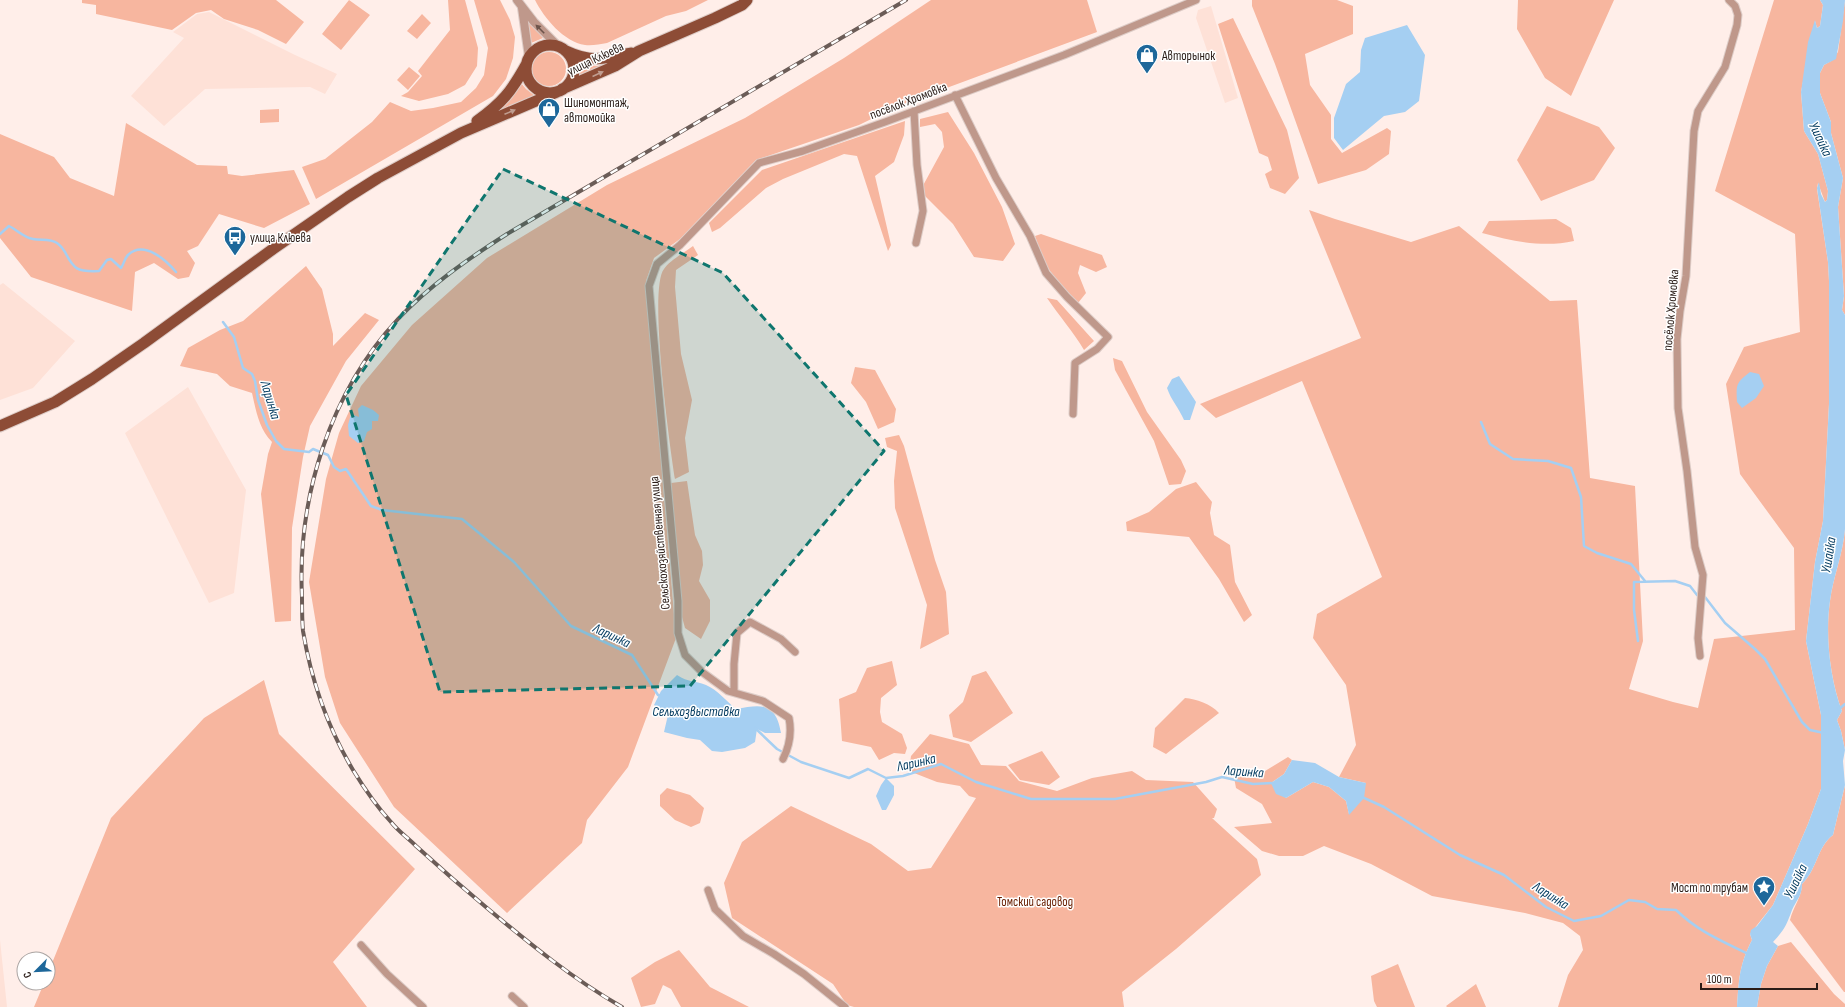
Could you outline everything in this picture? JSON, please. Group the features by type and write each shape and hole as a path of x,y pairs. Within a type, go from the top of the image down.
{"main road":[{"name":"улица Клюева","path":"0,426 55,402 92,379 348,197 385,175 461,133 614,66 639,51 715,18 747,0"},
{"path":"549,45 560,48 570,56 573,68 571,80 560,90 545,92 534,87 527,77 527,61 537,49 543,46 549,45"},
{"name":"улица Клюева","path":"560,48 580,58 594,60 639,51"},
{"name":"улица Клюева","path":"461,133 503,101 516,84 527,61"}],"street":[{"name":"посёлок Хромовка","path":"657,264 680,245 760,163 803,151 1064,55 1196,0"},
{"name":"посёлок Хромовка","path":"1700,656 1698,638 1703,575 1695,547 1687,470 1678,408 1677,340 1686,276 1694,131 1698,112 1725,67 1737,25 1738,15 1735,6 1729,0"},
{"path":"519,4 534,22 560,48"},
{"path":"519,4 527,61"},
{"path":"955,95 996,178 1030,236 1046,273 1067,297 1108,337 1097,349 1075,363 1073,414"},
{"path":"914,111 916,159 923,212 916,243"},
{"name":"Сельскохозяйственная улица","path":"657,264 649,286 678,601 678,633 685,655 702,672 728,691 763,701 789,718 791,729 788,749 784,759"},
{"path":"734,692 734,664 737,632 750,622 781,639 795,652"},
{"path":"708,890 715,909 743,936 804,974 845,1007"},
{"path":"361,944 387,974 423,1007"},
{"path":"512,996 524,1007"}],"highlighted area":[{"path":"503,169 723,273 884,451 690,686 440,692 346,395"}],"shaded area":[{"name":"Авторынок","path":"1211,6 1238,98 1225,103 1196,18 1198,10"},
{"path":"209,12 295,55 337,74 325,94 310,87 205,89 164,126 131,96 184,38 173,32 197,14"},
{"path":"3,283 75,341 33,388 0,400 0,285"},
{"path":"188,387 246,490 234,593 209,603 125,433"},
{"path":"0,940 7,1007 0,1007"}],"green space":[{"path":"82,0 276,0 304,22 286,44 258,30 224,19 211,10 196,13 172,30 96,14 96,5 82,3"},
{"path":"349,0 370,15 341,50 322,34"},
{"path":"448,0 465,0 478,48 477,66 465,85 448,94 419,101 401,96 408,92 422,76 418,71 450,30"},
{"path":"474,0 500,0 510,20 515,37 513,58 506,79 493,96 316,199 302,167 325,159 372,122 390,102 411,111 433,108 461,102 476,88 484,75 488,48"},
{"path":"535,0 708,0 686,11 666,16 607,43 585,45 577,43 562,34 549,21"},
{"path":"931,0 1087,0 1097,32 898,106 859,125 756,160 680,239 654,258 646,281 676,638 628,767 587,820 582,843 507,913 394,807 340,723 325,677 309,582 326,479 339,433 361,386 412,325 487,258 607,185 745,118 844,58"},
{"path":"1252,0 1337,0 1353,6 1353,34 1305,54 1310,85 1331,115 1331,139 1342,153 1387,128 1391,131 1389,154 1366,170 1318,184 1275,64 1252,6"},
{"path":"1518,0 1614,0 1571,96 1545,78 1517,29"},
{"path":"1774,0 1820,0 1823,5 1820,26 1817,28 1815,21 1801,92 1804,131 1818,154 1828,191 1827,200 1825,202 1818,183 1817,189 1828,262 1829,281 1829,404 1823,521 1815,562 1806,641 1821,715 1821,789 1808,824 1773,905 1750,934 1752,940 1742,965 1737,1007 1558,1007 1568,975 1583,950 1580,936 1563,923 1525,913 1432,896 1371,864 1324,846 1303,856 1279,856 1262,851 1234,827 1272,823 1262,804 1236,788 1233,772 1257,776 1288,757 1292,760 1284,774 1271,783 1286,798 1313,782 1329,787 1346,801 1349,814 1366,783 1339,777 1356,745 1346,685 1313,638 1317,614 1382,577 1302,381 1216,418 1200,404 1361,338 1309,210 1411,242 1459,226 1550,301 1577,300 1590,478 1635,486 1643,641 1629,689 1698,708 1714,639 1795,630 1794,548 1740,474 1726,384 1744,347 1800,332 1795,234 1715,191"},
{"path":"1845,0 1845,315 1842,310 1844,296 1838,207 1843,178 1831,133 1831,122 1820,93 1820,73 1824,65 1831,61 1838,52"},
{"path":"422,14 431,23 417,39 407,31"},
{"path":"527,17 543,38 531,43"},
{"path":"1233,18 1287,130 1299,178 1285,194 1270,188 1265,174 1272,170 1268,157 1259,153 1218,24"},
{"path":"549,52 555,53 561,57 565,63 565,75 561,81 555,85 549,86 543,85 537,81 533,75 532,69 533,63 537,57 543,53"},
{"path":"579,64 597,66 606,64 578,77"},
{"path":"409,67 420,76 408,90 397,80"},
{"path":"521,83 535,96 499,112 512,98"},
{"path":"1547,106 1599,127 1615,148 1594,180 1541,201 1517,160"},
{"path":"279,109 279,122 260,123 260,110"},
{"path":"948,112 974,153 1002,207 1015,244 1003,261 974,257 953,224 920,191 944,147 942,132 935,124 920,127 920,119"},
{"path":"905,121 904,135 894,162 875,176 891,245 888,251 857,156 844,154 783,179 766,188 720,228 712,232 709,223 762,170"},
{"path":"126,123 197,165 227,166 228,174 242,176 294,170 310,204 264,228 219,214 198,246 187,251 195,263 189,277 178,279 154,263 135,272 132,311 31,277 0,238 0,134 54,157 70,178 114,196"},
{"path":"1556,219 1571,228 1574,241 1539,244 1505,239 1482,233 1489,221"},
{"path":"1041,234 1102,255 1107,267 1096,272 1080,265 1078,273 1086,293 1078,303 1056,279 1045,264 1035,236"},
{"path":"693,246 698,255 676,270 675,287 681,354 692,400 685,438 689,472 675,479 665,404 658,306 660,282 664,269 673,260"},
{"path":"306,266 322,289 333,334 333,346 365,313 379,320 346,361 310,426 303,457 292,528 291,621 275,622 261,494 268,454 272,442 261,426 252,393 230,386 217,374 180,366 188,348 220,330 243,321"},
{"path":"1047,298 1057,300 1094,341 1084,350 1075,336"},
{"path":"1113,358 1122,361 1147,412 1181,460 1186,471 1181,484 1169,485 1154,441 1115,370"},
{"path":"855,367 875,370 896,409 894,422 878,429 866,402 851,383"},
{"path":"899,435 904,446 935,560 946,592 949,634 920,649 927,605 895,508 894,481 897,451 887,447 885,438"},
{"path":"687,481 695,535 702,551 703,565 699,581 710,600 710,621 701,639 685,628 682,617 677,565 671,483"},
{"path":"1196,482 1212,502 1210,513 1214,535 1230,545 1235,582 1252,615 1244,622 1219,579 1189,537 1127,531 1126,522 1149,512 1176,489"},
{"path":"1845,529 1845,750 1837,720 1842,711 1834,685 1828,642 1828,628 1831,592"},
{"path":"892,661 897,685 881,698 880,712 882,722 902,734 907,748 905,754 894,753 879,760 871,747 842,741 839,699 856,692 867,668"},
{"path":"986,671 1013,713 971,742 953,737 949,715 963,702 972,676"},
{"path":"264,680 279,734 415,869 333,962 367,1007 34,1007 41,991 56,991 56,953 111,818 204,718"},
{"path":"1185,698 1203,702 1219,713 1166,754 1153,747 1155,728"},
{"name":"Томский садовод","path":"930,734 969,744 981,765 1006,766 1019,781 1057,791 1092,778 1132,771 1146,780 1193,782 1217,809 1214,818 1212,818 1257,859 1261,875 1176,949 1122,992 1124,1007 854,1007 847,1005 833,984 732,918 724,883 742,842 791,806 871,844 908,871 931,868 976,798 969,796 960,786 937,782 909,771 911,756"},
{"path":"1042,751 1060,777 1049,785 1020,780 1008,765"},
{"path":"1845,785 1844,992 1790,920 1801,893 1802,884 1811,872 1820,852 1833,835"},
{"path":"667,788 690,795 704,808 700,823 691,827 675,820 660,806 660,795"},
{"path":"1791,942 1834,994 1845,1004 1845,1007 1757,1007 1761,984 1767,966 1778,946"},
{"path":"679,950 710,987 749,1007 681,1007 671,989 663,985 655,1004 641,1007 631,978 655,962"},
{"path":"1398,964 1415,1007 1377,1007 1374,1001 1371,976"},
{"path":"1476,984 1486,1007 1446,1006"}],"water":[{"name":"Ушайка","path":"1820,0 1845,0 1836,59 1824,65 1820,73 1820,93 1831,122 1831,133 1843,178 1838,207 1844,296 1842,310 1845,315 1845,529 1831,592 1828,643 1834,686 1842,711 1837,720 1845,750 1843,761 1845,785 1833,835 1820,852 1811,872 1802,884 1800,895 1787,924 1773,942 1778,946 1767,966 1761,984 1757,1007 1737,1007 1740,973 1744,957 1752,940 1750,934 1751,930 1757,926 1773,905 1808,824 1821,789 1821,715 1806,641 1815,562 1823,521 1829,404 1829,281 1828,262 1817,188 1819,182 1821,194 1825,202 1827,200 1828,191 1818,154 1804,131 1801,92 1808,42 1815,20 1817,28 1820,26 1823,5"},
{"path":"1407,25 1425,55 1419,101 1405,112 1384,116 1343,150 1334,138 1334,118 1346,84 1360,72 1361,50 1365,38"},
{"path":"1750,372 1759,374 1764,386 1756,398 1742,408 1737,402 1737,387 1739,382"},
{"path":"1179,376 1196,402 1190,420 1184,420 1167,388 1172,379"},
{"path":"362,405 373,410 379,415 378,421 372,421 372,429 367,432 364,441 358,443 349,436 348,425 351,414 359,417 358,409"},
{"name":"Сельхозвыставка","path":"677,675 710,687 736,709 754,706 767,708 776,716 781,733 765,733 757,729 755,742 745,748 722,752 712,751 700,740 664,732 668,715 654,705 661,691"},
{"path":"1292,760 1315,763 1339,777 1366,783 1364,798 1349,815 1346,801 1329,787 1313,782 1286,798 1276,794 1271,783 1284,774"},
{"path":"886,778 894,786 894,795 886,810 882,810 876,796"}],"waterway":[{"name":"Ларинка","path":"0,234 9,226 24,236 36,240 54,241 65,252 71,263 81,270 99,271 107,260 111,259 121,268 128,255 134,251 141,250 154,253 161,257 176,272"},
{"name":"Ларинка","path":"223,322 234,337 243,368 252,374 255,381 258,400 267,425 276,441 284,449 309,452 313,449 328,455 334,467 340,471 346,469 371,506 382,510 462,519 514,562 571,626 632,655 658,695 661,696"},
{"path":"1481,422 1490,444 1513,459 1548,461 1571,468 1581,497 1584,546 1597,553 1631,564 1645,581"},
{"path":"1638,641 1634,610 1634,582 1675,581 1690,586 1697,595"},
{"path":"1705,597 1725,623 1765,659 1802,722 1810,730 1824,733"},
{"path":"1839,709 1845,704"},
{"name":"Ларинка","path":"755,728 777,749 801,762 849,778 868,769 886,778 903,776 941,764 976,782 1031,799 1115,799 1206,782 1222,777 1253,784 1273,783"},
{"name":"Ларинка","path":"1362,797 1384,807 1460,855 1504,875 1546,907 1574,921 1601,916 1629,900 1645,902 1657,909 1676,910 1702,930 1748,954"}],"railway":[{"path":"622,1007 586,985 536,948 442,870 394,825 371,797 353,770 328,720 316,685 306,649 303,631 302,560 305,522 312,485 323,448 336,413 354,379 374,348 398,319 436,284 507,234 906,0"}],"place":[{"name":"Авторынок","path":"1147,74"},
{"name":"Шиномонтаж, автомойка","path":"549,128"},
{"name":"улица Клюева","path":"235,256"},
{"name":"Мост по трубам","path":"1764,906"}]}
